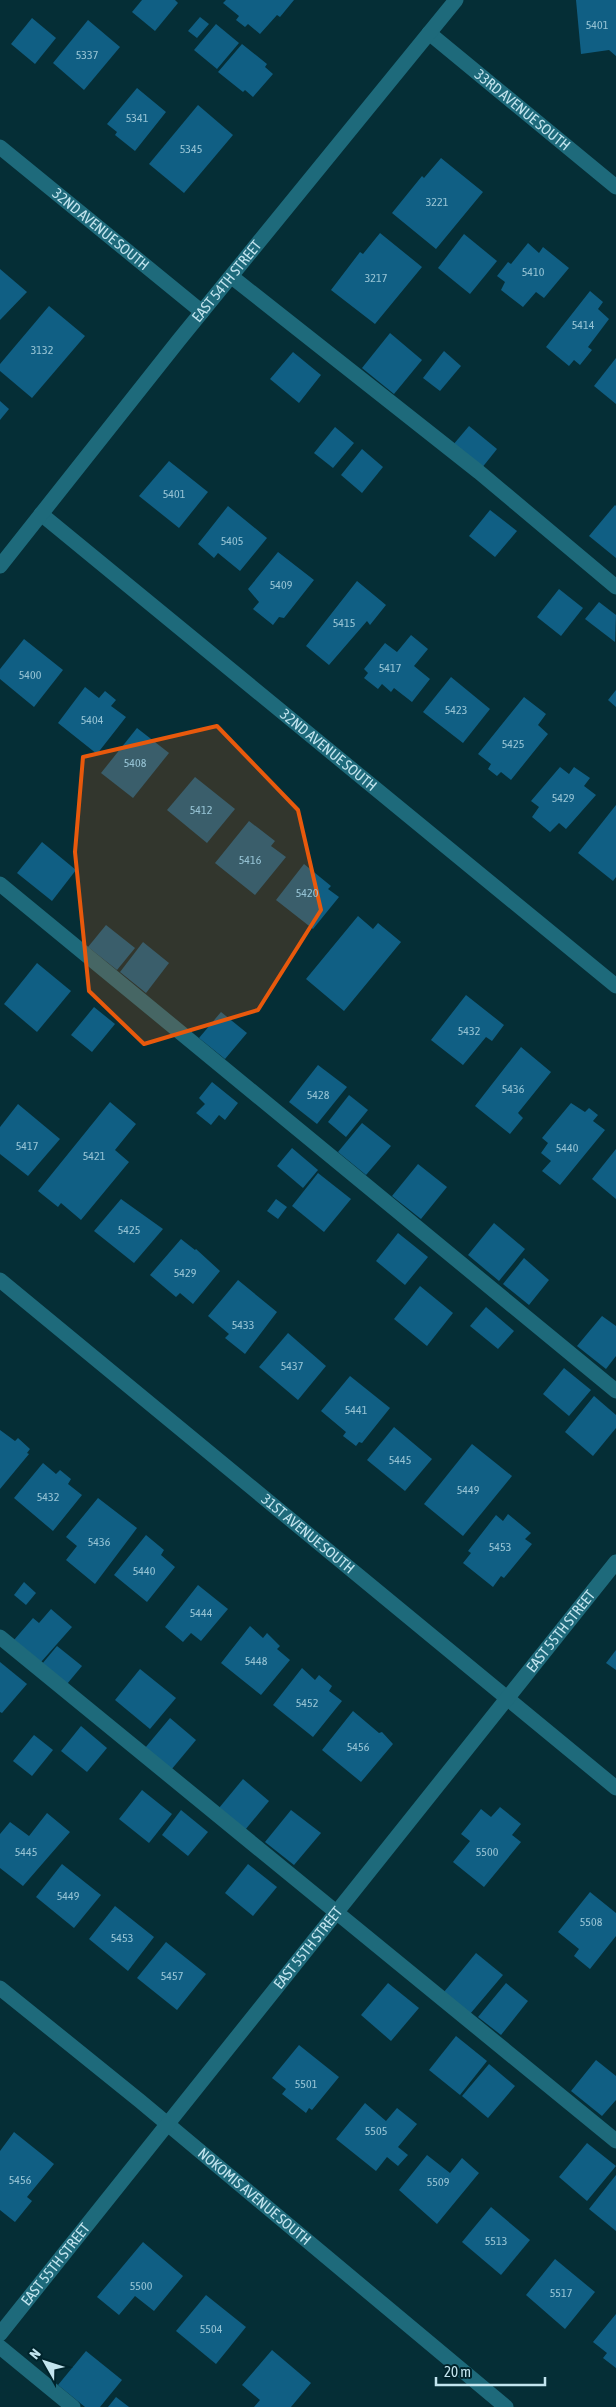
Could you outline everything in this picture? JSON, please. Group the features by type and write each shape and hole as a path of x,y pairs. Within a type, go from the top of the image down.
{"street":[{"name":"EAST 54TH STREET","path":"0,566 202,312 456,0"},
{"name":"33RD AVENUE SOUTH","path":"429,33 616,187"},
{"name":"32ND AVENUE SOUTH","path":"0,147 202,312"},
{"path":"232,277 479,472 616,587"},
{"name":"32ND AVENUE SOUTH","path":"41,514 616,986"},
{"path":"0,884 616,1392"},
{"name":"31ST AVENUE SOUTH","path":"0,1280 616,1788"},
{"name":"EAST 55TH STREET","path":"0,2334 616,1562"},
{"path":"0,1637 616,2141"},
{"name":"NOKOMIS AVENUE SOUTH","path":"0,1988 506,2407"},
{"path":"0,2348 72,2407"}],"highlighted area":[{"path":"217,726 298,810 321,910 258,1010 144,1044 89,991 75,852 83,757"}],"building":[{"path":"142,0 175,0 178,3 155,31 132,12"},
{"path":"226,0 294,0 280,17 277,15 260,34 248,24 245,27 236,20 239,16 223,3"},
{"path":"576,0 616,0 616,56 609,50 581,54"},
{"path":"200,17 209,24 197,38 188,31"},
{"path":"32,18 56,38 35,64 11,44"},
{"path":"88,20 120,47 84,90 53,63"},
{"path":"216,24 239,43 217,69 194,50"},
{"path":"242,44 267,64 265,67 273,74 253,97 245,90 243,92 218,72"},
{"path":"137,88 166,112 135,151 115,135 117,132 107,124"},
{"path":"198,105 233,135 184,193 149,164"},
{"path":"441,158 483,192 436,249 392,213 422,176 424,178"},
{"path":"380,233 422,267 375,324 331,290 360,252 363,254"},
{"path":"464,234 497,261 470,294 438,268"},
{"path":"528,243 539,253 543,247 569,268 544,298 536,292 523,307 501,290 505,282 497,276 508,262 511,264"},
{"path":"0,269 27,292 0,320"},
{"path":"590,291 603,302 598,309 609,319 588,347 592,350 580,365 574,360 569,366 546,347"},
{"path":"49,306 85,336 32,398 0,371 0,364"},
{"path":"390,333 422,360 394,394 362,368"},
{"path":"444,351 461,366 440,391 423,378"},
{"path":"293,352 321,375 299,403 270,379"},
{"path":"616,358 616,404 594,386"},
{"path":"0,401 9,409 0,420"},
{"path":"469,426 497,449 481,469 453,445"},
{"path":"335,427 354,443 333,468 314,453"},
{"path":"362,449 383,467 362,493 341,475"},
{"path":"169,461 208,492 179,528 139,496"},
{"path":"228,506 267,538 240,571 218,553 214,558 198,544"},
{"path":"616,506 616,558 589,536"},
{"path":"490,510 517,531 495,557 469,536"},
{"path":"278,552 314,580 284,618 279,617 273,625 253,609 259,602 248,589"},
{"path":"357,581 386,605 370,625 367,621 329,665 306,646"},
{"path":"559,589 583,608 561,636 537,617"},
{"path":"599,602 616,615 615,642 585,619"},
{"path":"411,635 428,649 414,666 430,679 412,702 394,688 391,692 382,684 378,689 364,678 368,673 364,669 385,643 397,652"},
{"path":"24,639 63,670 34,707 0,679 0,669"},
{"path":"451,677 490,709 463,743 423,712"},
{"path":"85,687 99,698 105,691 116,700 111,706 126,717 97,754 58,723"},
{"path":"616,690 616,707 608,700"},
{"path":"524,697 546,714 538,725 548,734 511,780 501,772 497,776 488,769 491,764 478,754"},
{"path":"137,728 169,753 133,798 101,773"},
{"path":"560,767 569,774 574,767 590,778 584,786 596,795 566,829 559,823 550,832 532,817 539,807 531,801"},
{"path":"195,777 235,809 207,843 167,810"},
{"path":"616,805 616,877 613,881 578,853"},
{"path":"249,821 275,841 271,846 286,857 255,895 215,863"},
{"path":"42,842 76,870 52,901 17,873"},
{"path":"304,864 331,886 328,889 339,897 313,929 276,900"},
{"path":"358,916 373,929 378,923 401,942 344,1011 306,979"},
{"path":"106,925 135,948 117,970 88,947"},
{"path":"143,942 169,963 146,993 120,972"},
{"path":"37,963 71,991 37,1032 4,1004"},
{"path":"466,995 504,1025 492,1041 486,1037 463,1065 431,1040"},
{"path":"94,1007 115,1024 92,1052 71,1035"},
{"path":"221,1012 247,1033 225,1059 199,1038"},
{"path":"521,1047 551,1072 518,1113 523,1118 510,1134 475,1106"},
{"path":"318,1065 347,1087 317,1124 289,1102"},
{"path":"212,1082 238,1103 225,1120 219,1115 211,1125 196,1113 205,1104 199,1098"},
{"path":"349,1095 368,1110 346,1137 328,1122"},
{"path":"110,1102 136,1124 115,1150 129,1162 81,1220 61,1203 58,1207 38,1191"},
{"path":"571,1103 585,1112 589,1108 598,1115 593,1121 605,1130 560,1185 542,1171 551,1161 541,1153 548,1143 542,1138"},
{"path":"18,1104 60,1139 28,1176 0,1154 0,1127"},
{"path":"362,1123 391,1146 366,1175 338,1152"},
{"path":"292,1148 318,1170 303,1188 277,1166"},
{"path":"616,1149 616,1199 592,1179"},
{"path":"418,1164 447,1187 421,1219 392,1196"},
{"path":"318,1173 351,1199 324,1232 292,1206"},
{"path":"121,1199 163,1229 134,1263 94,1231"},
{"path":"276,1199 287,1207 278,1219 267,1211"},
{"path":"494,1223 525,1249 499,1281 468,1255"},
{"path":"398,1233 428,1257 405,1285 376,1261"},
{"path":"181,1239 196,1249 220,1271 193,1304 180,1293 176,1297 150,1275"},
{"path":"524,1258 549,1280 529,1305 503,1284"},
{"path":"238,1280 277,1312 245,1354 225,1338 229,1334 208,1316"},
{"path":"420,1286 453,1313 427,1346 394,1319"},
{"path":"486,1307 514,1331 498,1349 470,1326"},
{"path":"602,1316 616,1326 616,1356 606,1369 577,1346"},
{"path":"288,1333 326,1366 298,1400 259,1367"},
{"path":"564,1368 591,1390 569,1416 543,1394"},
{"path":"350,1376 390,1408 362,1443 359,1442 356,1446 343,1436 346,1432 321,1411"},
{"path":"594,1396 616,1415 616,1428 593,1456 565,1432"},
{"path":"394,1427 432,1459 405,1491 367,1460"},
{"path":"0,1430 15,1441 18,1438 30,1449 27,1453 29,1454 0,1489"},
{"path":"472,1444 512,1476 463,1536 424,1504"},
{"path":"43,1463 56,1474 60,1470 71,1479 68,1484 82,1495 53,1531 14,1498"},
{"path":"98,1498 137,1528 95,1584 66,1560 77,1546 66,1537"},
{"path":"508,1514 531,1533 525,1539 532,1544 504,1578 501,1576 493,1587 463,1563 471,1553 468,1551 496,1515 503,1521"},
{"path":"146,1535 164,1550 161,1555 175,1567 147,1602 114,1575"},
{"path":"24,1582 36,1593 26,1605 14,1595"},
{"path":"198,1585 228,1609 201,1641 191,1633 183,1642 165,1627"},
{"path":"51,1609 72,1627 41,1662 14,1640 33,1618 39,1623"},
{"path":"250,1626 263,1638 267,1633 280,1646 277,1649 290,1660 261,1695 221,1663"},
{"path":"57,1646 82,1666 67,1684 42,1664"},
{"path":"616,1650 616,1670 606,1663"},
{"path":"0,1662 27,1684 2,1713 0,1712"},
{"path":"302,1668 315,1680 319,1675 332,1686 329,1691 342,1701 313,1737 273,1705"},
{"path":"140,1669 176,1698 150,1729 115,1700"},
{"path":"353,1711 379,1733 382,1732 393,1744 361,1782 322,1750"},
{"path":"170,1718 196,1740 171,1770 145,1748"},
{"path":"81,1726 107,1748 87,1772 61,1751"},
{"path":"34,1735 53,1750 32,1776 13,1761"},
{"path":"243,1779 269,1801 245,1830 219,1808"},
{"path":"142,1790 172,1814 149,1843 119,1819"},
{"path":"500,1807 521,1824 512,1835 521,1842 484,1887 453,1862 470,1841 461,1834 481,1809 491,1817"},
{"path":"181,1810 208,1832 188,1856 162,1835"},
{"path":"291,1810 321,1833 294,1865 265,1842"},
{"path":"47,1813 70,1832 23,1886 0,1868 0,1834 10,1822 29,1836"},
{"path":"62,1864 101,1895 74,1928 36,1897"},
{"path":"248,1864 277,1887 253,1916 225,1893"},
{"path":"590,1892 616,1913 616,1936 590,1969 574,1956 579,1949 558,1932"},
{"path":"115,1906 154,1937 128,1971 89,1939"},
{"path":"166,1942 206,1974 177,2010 137,1978"},
{"path":"476,1953 503,1975 470,2014 444,1992"},
{"path":"388,1983 419,2008 391,2041 361,2015"},
{"path":"506,1983 528,2001 501,2035 478,2017"},
{"path":"456,2036 487,2061 460,2095 429,2070"},
{"path":"299,2045 339,2077 312,2110 309,2108 306,2113 282,2094 286,2089 272,2078"},
{"path":"596,2060 616,2076 616,2100 602,2116 571,2091"},
{"path":"489,2064 515,2086 488,2118 462,2096"},
{"path":"365,2103 386,2121 397,2108 417,2124 398,2147 408,2155 398,2166 387,2157 376,2171 336,2139"},
{"path":"14,2132 54,2164 27,2197 32,2201 15,2222 0,2210 0,2151"},
{"path":"587,2143 616,2166 587,2201 559,2177"},
{"path":"427,2155 450,2173 462,2158 479,2173 437,2224 399,2190"},
{"path":"616,2175 616,2231 589,2209"},
{"path":"491,2207 530,2240 501,2275 462,2242"},
{"path":"143,2242 183,2276 154,2311 135,2296 119,2315 97,2297"},
{"path":"555,2259 595,2292 565,2329 526,2295"},
{"path":"206,2295 246,2327 216,2364 176,2331"},
{"path":"616,2314 616,2368 603,2358 607,2353 593,2342"},
{"path":"272,2350 311,2383 291,2407 254,2407 260,2400 242,2385"},
{"path":"86,2351 122,2380 100,2407 85,2407 58,2385"},
{"path":"116,2397 129,2407 108,2407"}]}
